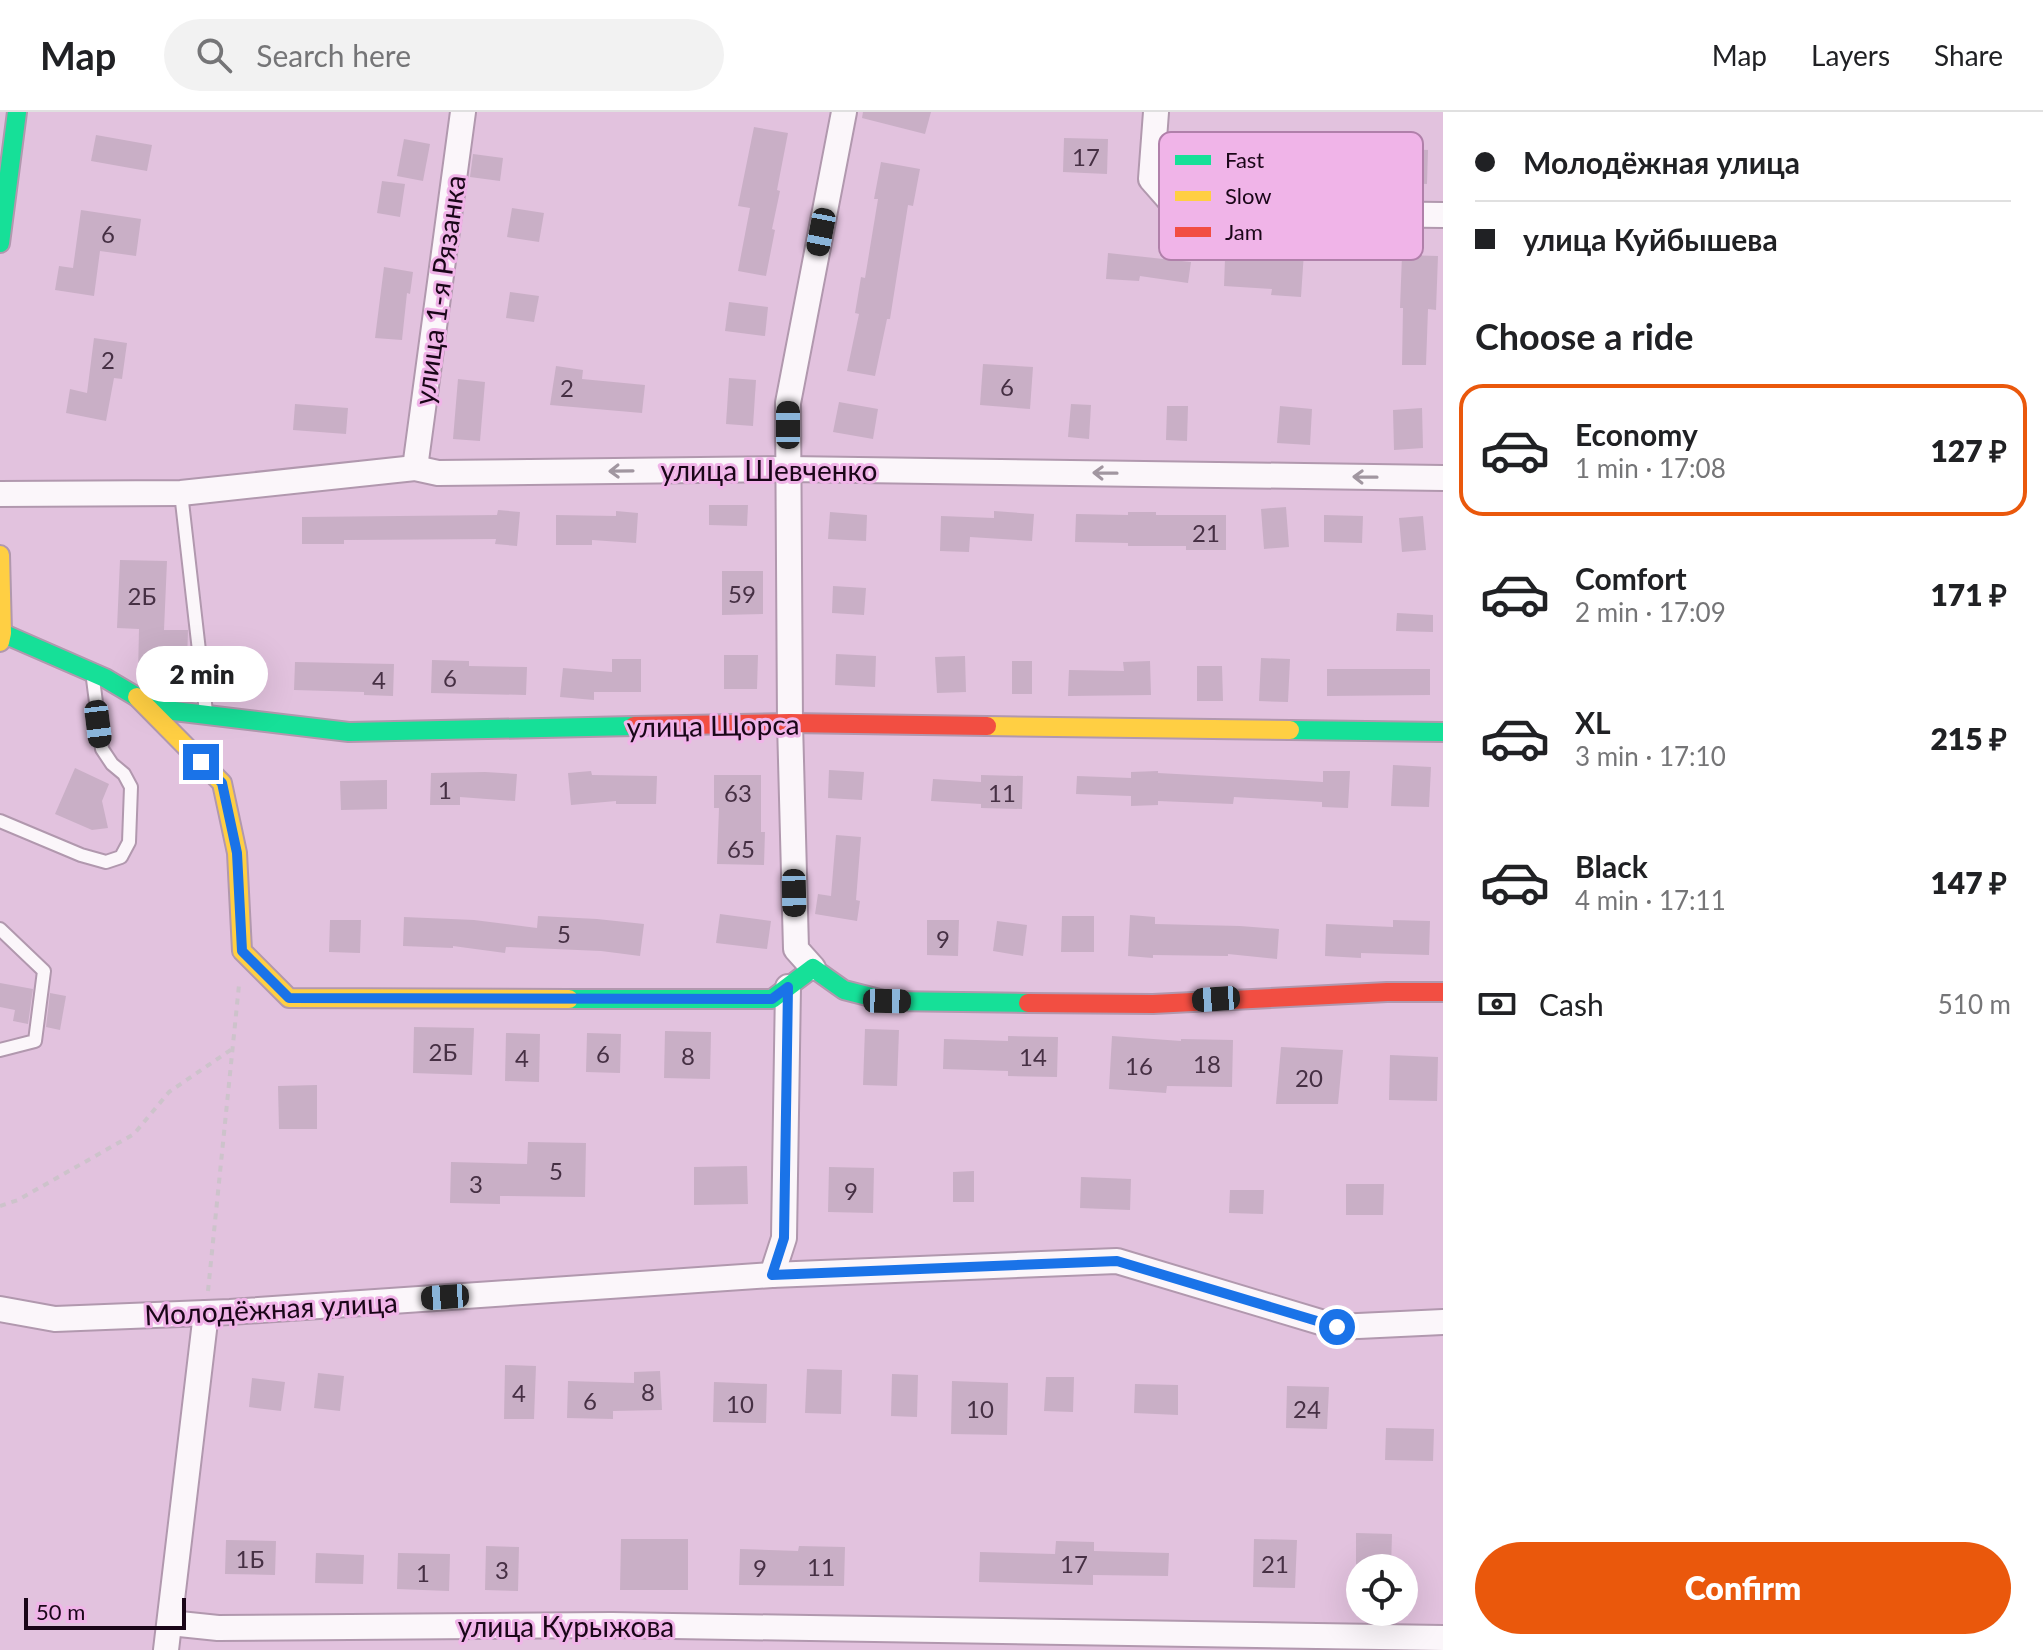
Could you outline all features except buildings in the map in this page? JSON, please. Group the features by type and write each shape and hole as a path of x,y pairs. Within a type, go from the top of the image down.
{"street":[{"path":"0,243 17,112"},
{"name":"улица 1-я Рязанка","path":"415,468 463,112"},
{"path":"844,112 788,403 790,723 796,949 813,968 844,990 887,1001 1153,1004 1356,993 1443,992"},
{"path":"1156,112 1151,179 1159,188"},
{"path":"1423,215 1443,215"},
{"name":"улица Шевченко","path":"0,494 181,493 415,468 438,473 788,469 1443,478"},
{"path":"0,555 1,637"},
{"name":"улица Щорса","path":"1,637 92,672 137,697 174,711 349,732 790,723 1443,732"},
{"path":"137,697 222,783 237,853 242,951 289,998 772,999 813,968"},
{"path":"772,1275 784,1238 788,987"},
{"name":"Молодёжная улица","path":"0,1309 55,1319 206,1313 772,1275 1117,1261 1337,1327 1443,1322"},
{"path":"166,1650 206,1313"},
{"name":"улица Курыжова","path":"170,1623 218,1628 612,1625 1443,1638"}],"lane":[{"path":"181,493 206,715"},
{"path":"0,821 81,855 106,862 121,857 129,842 131,787 102,749 92,672"},
{"path":"0,929 44,971 35,1041 0,1050"}],"path":[{"path":"206,1313 242,951"},
{"path":"0,1206 18,1200 134,1134 169,1092 232,1049"}],"traffic: fast":[{"path":"0,243 17,112"},
{"path":"2,633 105,678 137,697 174,711 349,732 634,726"},
{"path":"1290,730 1443,732"},
{"path":"569,999 772,999 813,968 844,990 887,1001 1028,1003"}],"traffic: slow":[{"path":"0,555 0,642"},
{"path":"137,697 222,783 237,853 242,951 289,998 569,999"},
{"path":"987,726 1290,730"}],"traffic: jam":[{"path":"634,726 790,723 987,726"},
{"path":"1028,1003 1153,1004 1443,992"}],"route":[{"path":"201,762 222,783 237,853 242,951 289,998 772,999 788,987 784,1238 772,1275 1117,1261 1337,1327"}]}
